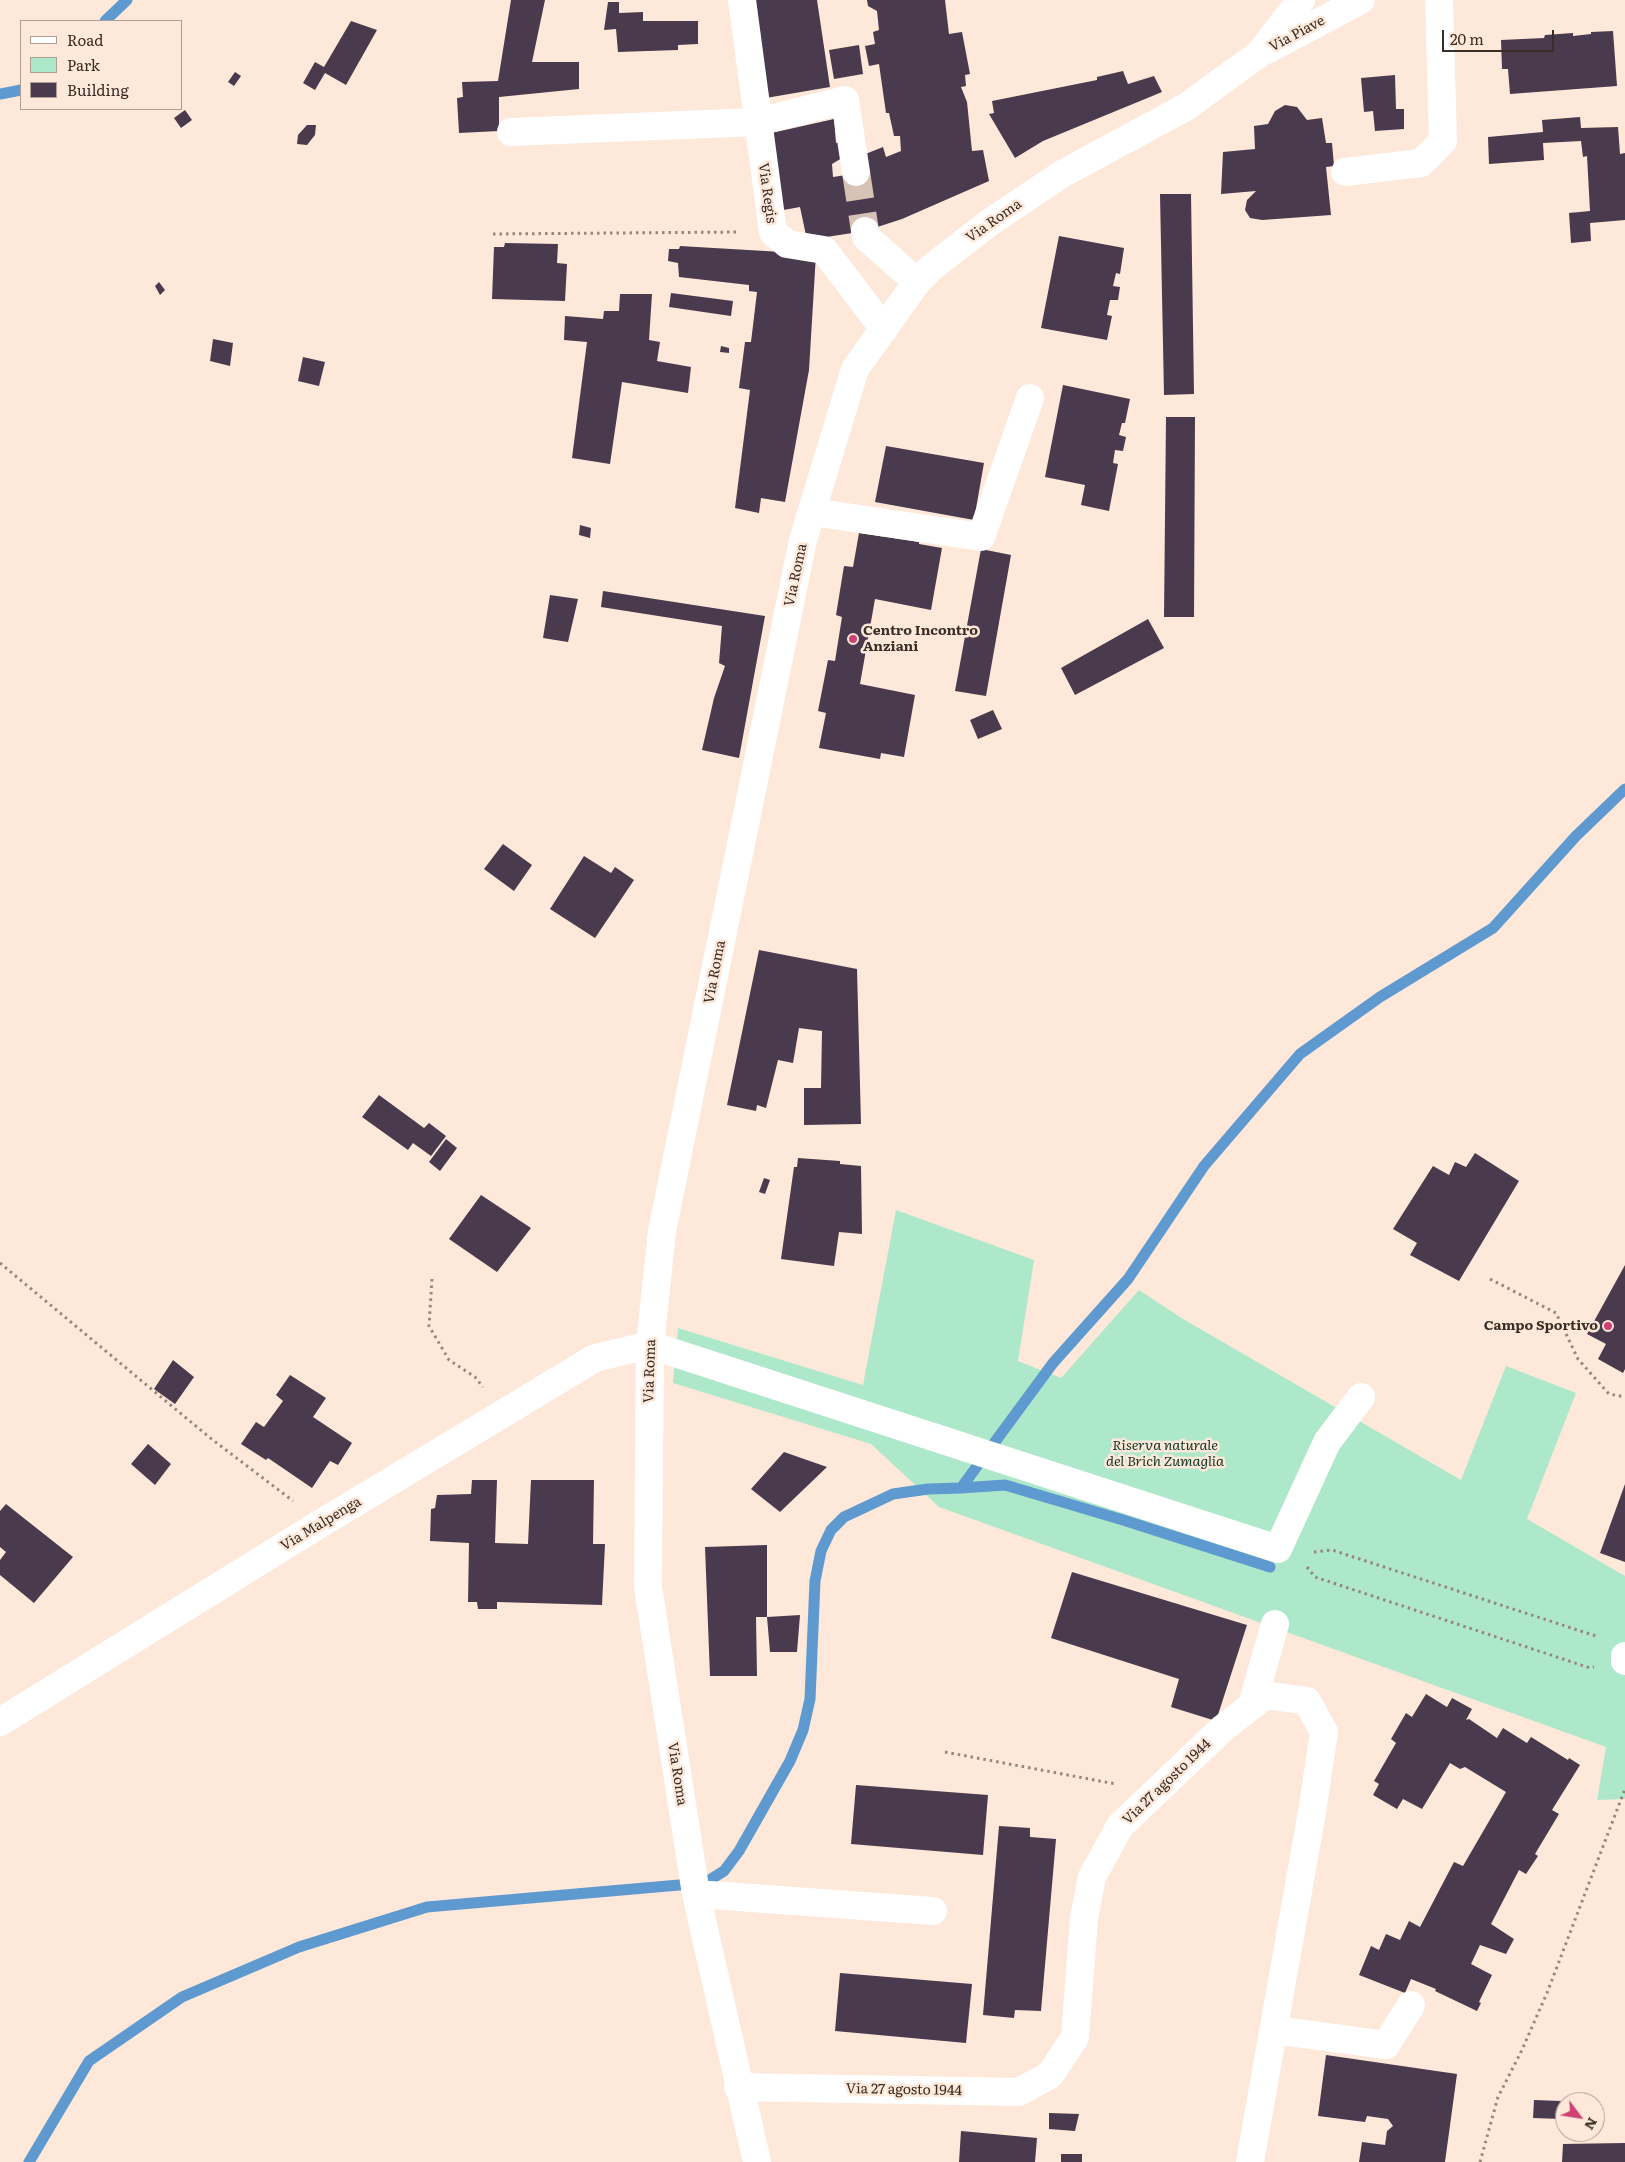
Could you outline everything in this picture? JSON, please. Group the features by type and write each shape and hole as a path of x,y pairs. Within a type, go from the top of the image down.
{"street":[{"name":"Via Regis","path":"742,0 773,232 787,244 824,250 884,329"},
{"name":"Via Roma","path":"757,2162 738,2086 695,1886 648,1587 650,1345 662,1231 804,540 855,369 918,282 932,267 982,229 1046,185 1186,107 1260,54 1301,0"},
{"name":"Via Piave","path":"1260,54 1361,0"},
{"path":"1345,172 1421,163 1443,141 1439,0"},
{"path":"511,132 757,122 845,100 856,172"},
{"path":"865,231 866,237 918,282"},
{"path":"812,512 982,537 1030,398"},
{"path":"650,1345 1287,1552 1327,1442 1361,1396"},
{"name":"Via Malpenga","path":"0,1722 321,1523 595,1358 650,1345"},
{"path":"1252,1705 1275,1624"},
{"name":"Via 27 agosto 1944","path":"738,2086 1019,2092 1050,2075 1075,2037 1084,1918 1092,1877 1120,1826 1223,1728 1266,1695 1307,1701 1324,1732 1312,1812 1250,2162"},
{"path":"695,1886 933,1911"},
{"path":"1274,2030 1386,2045 1411,2005"}],"path":[{"path":"493,234 773,232"},
{"path":"0,1263 209,1437 321,1523"},
{"path":"432,1279 429,1326 449,1360 475,1377 505,1412"},
{"path":"1490,1279 1556,1313 1578,1359 1609,1394 1625,1397"},
{"path":"1287,1552 1332,1550 1598,1636 1625,1659"},
{"path":"1287,1552 1316,1577 1590,1668 1625,1659"},
{"path":"944,1752 1156,1791"},
{"path":"1480,2162 1498,2097 1521,2052 1547,1993 1625,1789"}],"green space":[{"name":"Riserva naturale del Brich Zumaglia","path":"896,1210 1034,1260 1018,1361 1061,1378 1139,1290 1183,1319 1461,1480 1506,1366 1576,1393 1527,1519 1625,1576 1625,1799 1597,1800 1606,1747 939,1507 871,1444 673,1383 678,1328 863,1385"}],"building":[{"path":"511,0 545,0 532,62 579,62 579,89 499,97 499,131 459,133 457,98 463,97 462,82 498,81"},
{"path":"750,0 817,0 830,87 760,99"},
{"path":"867,0 945,0 949,34 962,32 970,74 965,75 966,86 961,87 967,102 972,151 983,150 989,181 902,219 865,231 807,240 800,207 778,211 767,134 834,119 836,143 840,142 842,158 832,164 833,177 846,175 858,157 883,147 886,157 901,151 900,136 894,136 889,113 886,113 879,64 869,66 865,46 875,44 873,32 879,30 877,11 868,6"},
{"path":"608,2 619,2 619,13 643,12 643,21 698,21 698,44 678,45 678,50 618,52 616,29 604,30"},
{"path":"351,21 377,30 346,85 325,73 315,90 303,83 315,62 324,67"},
{"path":"1613,31 1617,86 1510,94 1508,69 1502,69 1501,40 1544,38 1545,35 1573,33 1573,36 1591,34 1591,32"},
{"path":"859,45 863,74 834,79 829,50"},
{"path":"1123,71 1128,84 1154,76 1162,92 1043,141 1015,158 989,114 994,113 992,101 1097,80 1097,77"},
{"path":"235,72 241,76 234,86 228,82"},
{"path":"1395,75 1396,109 1404,109 1404,129 1375,131 1373,111 1364,112 1361,78"},
{"path":"1285,105 1297,107 1307,120 1322,118 1326,143 1332,143 1334,166 1326,167 1331,215 1262,220 1250,218 1245,210 1247,200 1256,191 1221,194 1223,152 1255,149 1254,126 1268,124 1275,111"},
{"path":"185,110 192,120 181,128 174,118"},
{"path":"1580,117 1581,128 1618,127 1620,154 1625,153 1625,220 1590,223 1591,241 1571,243 1569,213 1590,211 1587,156 1583,157 1581,141 1543,143 1544,160 1489,164 1488,137 1543,132 1542,120"},
{"path":"307,125 316,125 315,135 307,145 297,144 298,135"},
{"path":"1160,194 1191,194 1194,394 1164,395"},
{"path":"1059,236 1124,248 1120,274 1116,273 1113,286 1120,287 1118,300 1110,300 1107,315 1112,316 1107,340 1041,328"},
{"path":"505,243 558,244 557,263 567,264 565,301 492,299 494,247 504,247"},
{"path":"680,246 816,254 809,370 785,502 761,498 759,513 735,508 750,390 739,388 745,342 751,342 757,292 749,291 749,285 679,277 678,263 668,261 669,249 679,249"},
{"path":"159,282 165,290 160,295 155,286"},
{"path":"671,293 733,301 731,316 669,307"},
{"path":"620,294 652,294 649,340 660,342 657,361 691,367 688,393 622,382 610,464 572,458 587,342 564,340 565,316 603,319 604,311 619,311"},
{"path":"213,339 233,343 230,366 210,361"},
{"path":"721,346 729,348 729,353 720,352"},
{"path":"303,357 325,362 319,386 298,381"},
{"path":"1063,385 1130,399 1125,423 1122,423 1119,435 1126,437 1123,451 1115,450 1113,463 1118,464 1109,511 1081,505 1085,485 1045,477"},
{"path":"1166,417 1195,417 1194,617 1164,617"},
{"path":"886,446 984,463 974,520 875,502"},
{"path":"580,525 591,528 590,538 579,535"},
{"name":"Centro Incontro Anziani","path":"859,533 919,542 919,544 942,548 931,610 875,599 860,684 915,695 904,757 881,753 880,759 819,748 826,713 818,711 828,660 835,661 842,617 836,615 844,566 853,567"},
{"path":"981,549 1011,555 986,696 955,691"},
{"path":"603,591 765,616 739,758 702,750 714,698 725,666 719,663 722,626 601,607"},
{"path":"550,595 578,599 568,642 543,638"},
{"path":"1148,619 1164,648 1075,695 1061,668"},
{"path":"993,710 1002,729 978,739 970,720"},
{"path":"503,844 532,865 514,891 484,869"},
{"path":"584,856 611,873 615,867 634,880 595,938 550,909"},
{"path":"759,950 857,969 861,1124 804,1125 804,1088 821,1088 822,1031 799,1028 793,1063 778,1060 766,1108 757,1105 756,1111 727,1105"},
{"path":"379,1095 424,1128 429,1123 446,1136 431,1156 413,1143 408,1150 362,1117"},
{"path":"446,1139 457,1148 440,1171 429,1162"},
{"path":"1475,1153 1519,1181 1459,1281 1410,1255 1417,1243 1393,1229 1433,1166 1449,1175 1455,1162 1466,1167"},
{"path":"798,1158 840,1161 840,1164 861,1166 862,1234 839,1232 834,1266 781,1259 794,1167 797,1167"},
{"path":"764,1178 770,1180 765,1194 759,1192"},
{"path":"481,1195 531,1228 497,1272 449,1239"},
{"name":"Campo Sportivo","path":"1625,1265 1625,1369 1623,1373 1598,1359 1606,1344 1587,1334"},
{"path":"173,1360 194,1377 175,1404 154,1389"},
{"path":"290,1375 326,1398 313,1417 352,1443 338,1465 330,1461 312,1488 268,1458 266,1460 241,1444 256,1422 264,1427 283,1401 276,1395"},
{"path":"148,1444 171,1464 155,1485 131,1464"},
{"path":"784,1452 827,1467 780,1512 751,1489"},
{"path":"472,1480 497,1480 495,1543 528,1544 531,1480 594,1480 593,1544 605,1544 602,1605 497,1602 497,1609 478,1609 477,1602 468,1602 469,1543 430,1541 431,1509 435,1508 437,1495 471,1494"},
{"path":"1625,1484 1625,1562 1600,1553"},
{"path":"6,1504 73,1557 34,1603 0,1575 0,1560 6,1552 0,1547 0,1511"},
{"path":"767,1545 767,1617 756,1617 757,1676 710,1676 705,1547"},
{"path":"1072,1572 1247,1625 1216,1721 1171,1707 1179,1679 1051,1638"},
{"path":"800,1615 797,1652 770,1652 767,1617"},
{"path":"1426,1694 1447,1707 1452,1698 1472,1709 1466,1720 1469,1719 1497,1738 1503,1728 1527,1743 1531,1737 1568,1760 1569,1758 1580,1765 1552,1810 1559,1814 1535,1854 1538,1856 1526,1874 1519,1870 1491,1924 1514,1939 1506,1954 1480,1945 1471,1964 1492,1975 1479,2002 1481,2003 1477,2011 1435,1991 1436,1989 1411,1979 1405,1993 1359,1975 1371,1946 1379,1950 1386,1934 1400,1940 1409,1921 1420,1927 1454,1862 1463,1866 1506,1792 1465,1767 1460,1769 1450,1763 1422,1809 1403,1799 1397,1809 1373,1795 1379,1784 1374,1781 1396,1743 1391,1739 1406,1713 1412,1717"},
{"path":"856,1785 988,1795 983,1855 851,1844"},
{"path":"999,1826 1030,1828 1030,1837 1056,1839 1041,2011 1015,2010 1014,2018 983,2015"},
{"path":"840,1973 972,1984 966,2043 835,2031"},
{"path":"1326,2055 1457,2074 1445,2162 1359,2162 1362,2142 1385,2145 1387,2131 1393,2126 1388,2119 1367,2116 1365,2122 1318,2116"},
{"path":"1534,2100 1555,2101 1555,2119 1533,2118"},
{"path":"1049,2113 1079,2114 1075,2131 1049,2129"},
{"path":"961,2131 1037,2138 1035,2162 959,2162"},
{"path":"1625,2143 1625,2162 1562,2162 1563,2144"},
{"path":"1061,2154 1082,2154 1082,2162 1061,2162"}],"waterway":[{"path":"106,20 127,0"},
{"path":"0,94 20,90"},
{"path":"29,2162 89,2061 182,1997 299,1947 427,1907 679,1885 708,1881 724,1871 739,1851 790,1761 803,1730 810,1699 815,1581 821,1551 831,1530 844,1517 893,1494 928,1489 961,1488 1053,1363 1128,1279 1204,1166 1300,1054 1380,997 1493,928 1576,836 1625,789"},
{"path":"961,1488 1005,1485 1270,1567"}],"tunnel":[{"path":"856,172 865,231"}],"place":[{"name":"Centro Incontro Anziani","path":"853,639"},
{"name":"Campo Sportivo","path":"1608,1326"}]}
